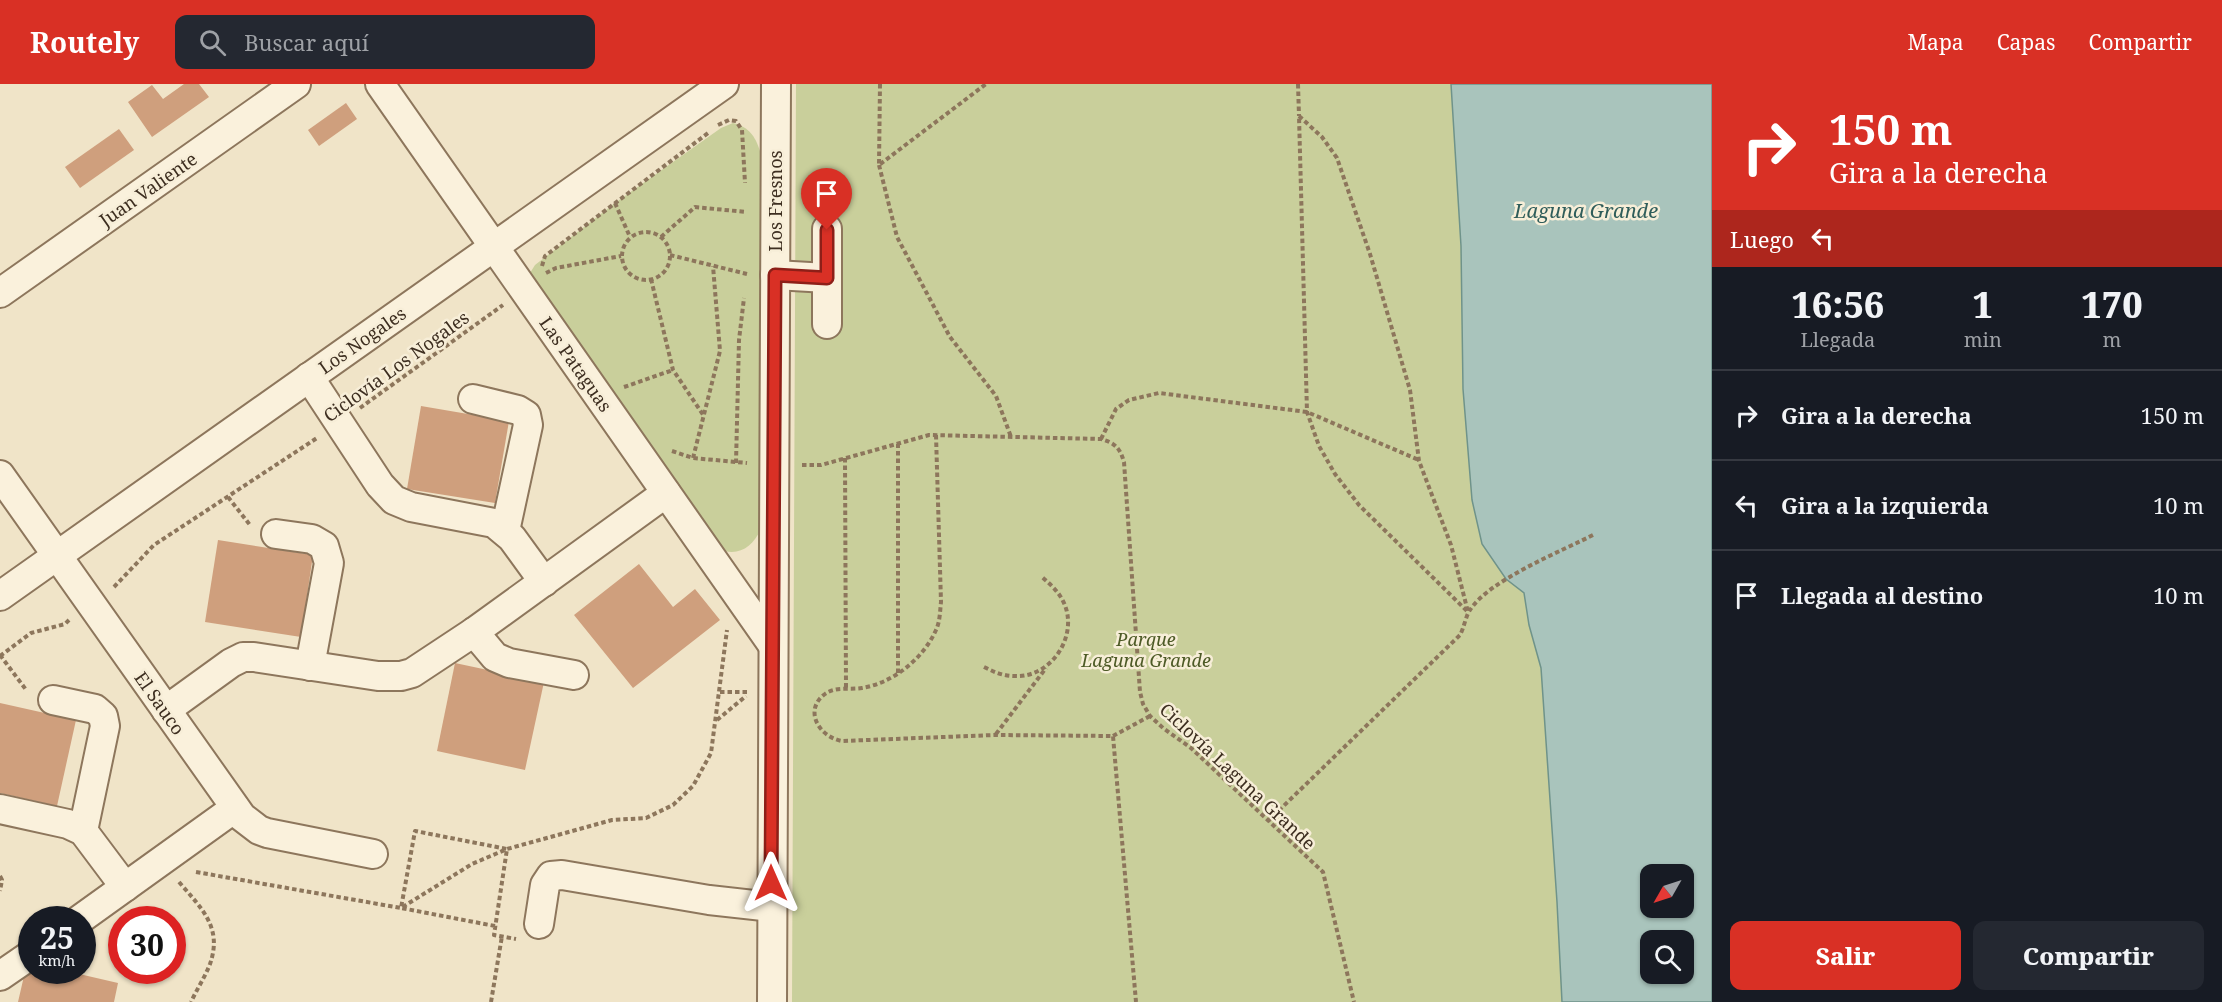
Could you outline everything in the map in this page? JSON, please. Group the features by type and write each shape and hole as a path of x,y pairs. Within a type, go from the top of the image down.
{"street":[{"name":"Juan Valiente","path":"0,293 296,84"},
{"name":"Las Pataguas","path":"380,84 772,644"},
{"name":"Los Nogales","path":"0,596 724,84"},
{"name":"Los Fresnos","path":"772,1002 774,464 761,275 776,84"},
{"path":"827,230 827,324"},
{"path":"761,275 827,278"},
{"path":"309,377 380,485 394,500 411,507 494,523 512,538 544,582"},
{"path":"473,399 518,410 526,415 528,425 505,531"},
{"name":"El Sauco","path":"0,475 235,808 251,825 267,833 373,854"},
{"path":"166,710 231,663 243,657 378,676 401,676 423,668 666,493"},
{"path":"276,534 312,539 324,546 329,563 310,666"},
{"path":"474,632 495,657 509,663 574,675"},
{"path":"53,700 95,709 103,716 105,726 83,831"},
{"path":"96,908 235,808"},
{"path":"0,809 68,824 83,831 125,887"},
{"path":"539,924 545,885 551,876 562,874 709,900 771,907"},
{"path":"0,976 18,964"}],"path":[{"path":"880,84 879,165 897,237 950,337 996,396 1011,437"},
{"path":"879,165 986,84"},
{"path":"1298,84 1306,412 1318,446 1335,474 1359,505 1468,612"},
{"path":"1268,821 1460,635 1468,612 1451,545 1419,461 1410,390 1370,254 1337,158 1322,137 1299,116"},
{"path":"621,256 556,268 542,275 542,261 545,256 720,124 729,120 736,121 742,130 745,189"},
{"path":"615,203 630,237"},
{"path":"661,237 695,207 746,212 746,222"},
{"path":"640,232 651,232 661,237 668,245 670,255 668,266 661,275 651,279 640,279 631,275 624,266 621,256 623,245 630,237 640,232"},
{"path":"670,255 761,275"},
{"path":"747,264 761,275"},
{"path":"693,458 720,351 713,266"},
{"path":"746,285 761,275"},
{"path":"651,279 673,370 704,416"},
{"name":"Ciclovía Los Nogales","path":"0,656 31,633 65,624 117,585 154,545 339,423 524,290"},
{"path":"736,463 739,340 745,296"},
{"path":"630,396 623,387 673,370"},
{"path":"668,448 693,458 736,463 821,465 929,435 1101,439 1116,409 1129,400 1160,393 1306,412 1419,461"},
{"path":"936,435 940,616 937,629 921,653 898,673 876,685 846,690 836,689 828,692 817,703 815,712 816,721 825,735 842,741 995,735 1113,736 1150,716"},
{"name":"Ciclovía Laguna Grande","path":"1101,439 1112,442 1120,449 1124,462 1140,692 1143,704 1150,716 1191,747 1323,872 1354,1002"},
{"path":"898,444 898,673"},
{"path":"845,459 846,690"},
{"path":"1468,612 1485,592 1595,534"},
{"path":"995,735 1060,652 1067,636 1068,619 1064,602 1055,588 1042,577"},
{"path":"0,656 32,698 53,700"},
{"path":"984,667 1000,674 1017,677 1034,674 1048,665"},
{"path":"716,720 751,692"},
{"path":"1113,736 1136,1002"},
{"path":"495,926 401,908 415,831 507,849 494,935 537,943 539,924"},
{"path":"161,861 210,919 214,939 210,964 191,1002"},
{"path":"0,876 2,880 0,891"},
{"path":"491,1002 502,936"}],"green space":[{"name":"Parque Laguna Grande","path":"796,84 1712,84 1712,1002 792,1002"},
{"path":"733,123 751,133 760,151 761,529 749,546 732,552 718,549 530,280 530,273 535,265 615,203 721,128"}],"water":[{"name":"Laguna Grande","path":"1451,84 1712,84 1712,1002 1562,1002 1541,668 1529,625 1524,593 1506,579 1482,544 1472,500 1463,389 1461,246"}],"building":[{"path":"184,84 199,84 209,97 152,137 128,102 152,85 163,99"},
{"path":"346,103 357,119 319,146 308,130"},
{"path":"119,129 134,150 80,188 65,167"},
{"path":"421,406 509,421 495,503 407,489"},
{"path":"218,540 313,555 301,637 205,622"},
{"path":"639,564 673,607 695,589 720,620 633,688 574,615"},
{"path":"455,663 544,682 525,770 437,751"},
{"path":"0,703 76,720 57,806 0,793"},
{"path":"96,978 108,981 108,984 118,984 114,1002 18,1002 22,984 96,984"}],"route":[{"path":"771,883 775,275 827,278 827,230"}]}
